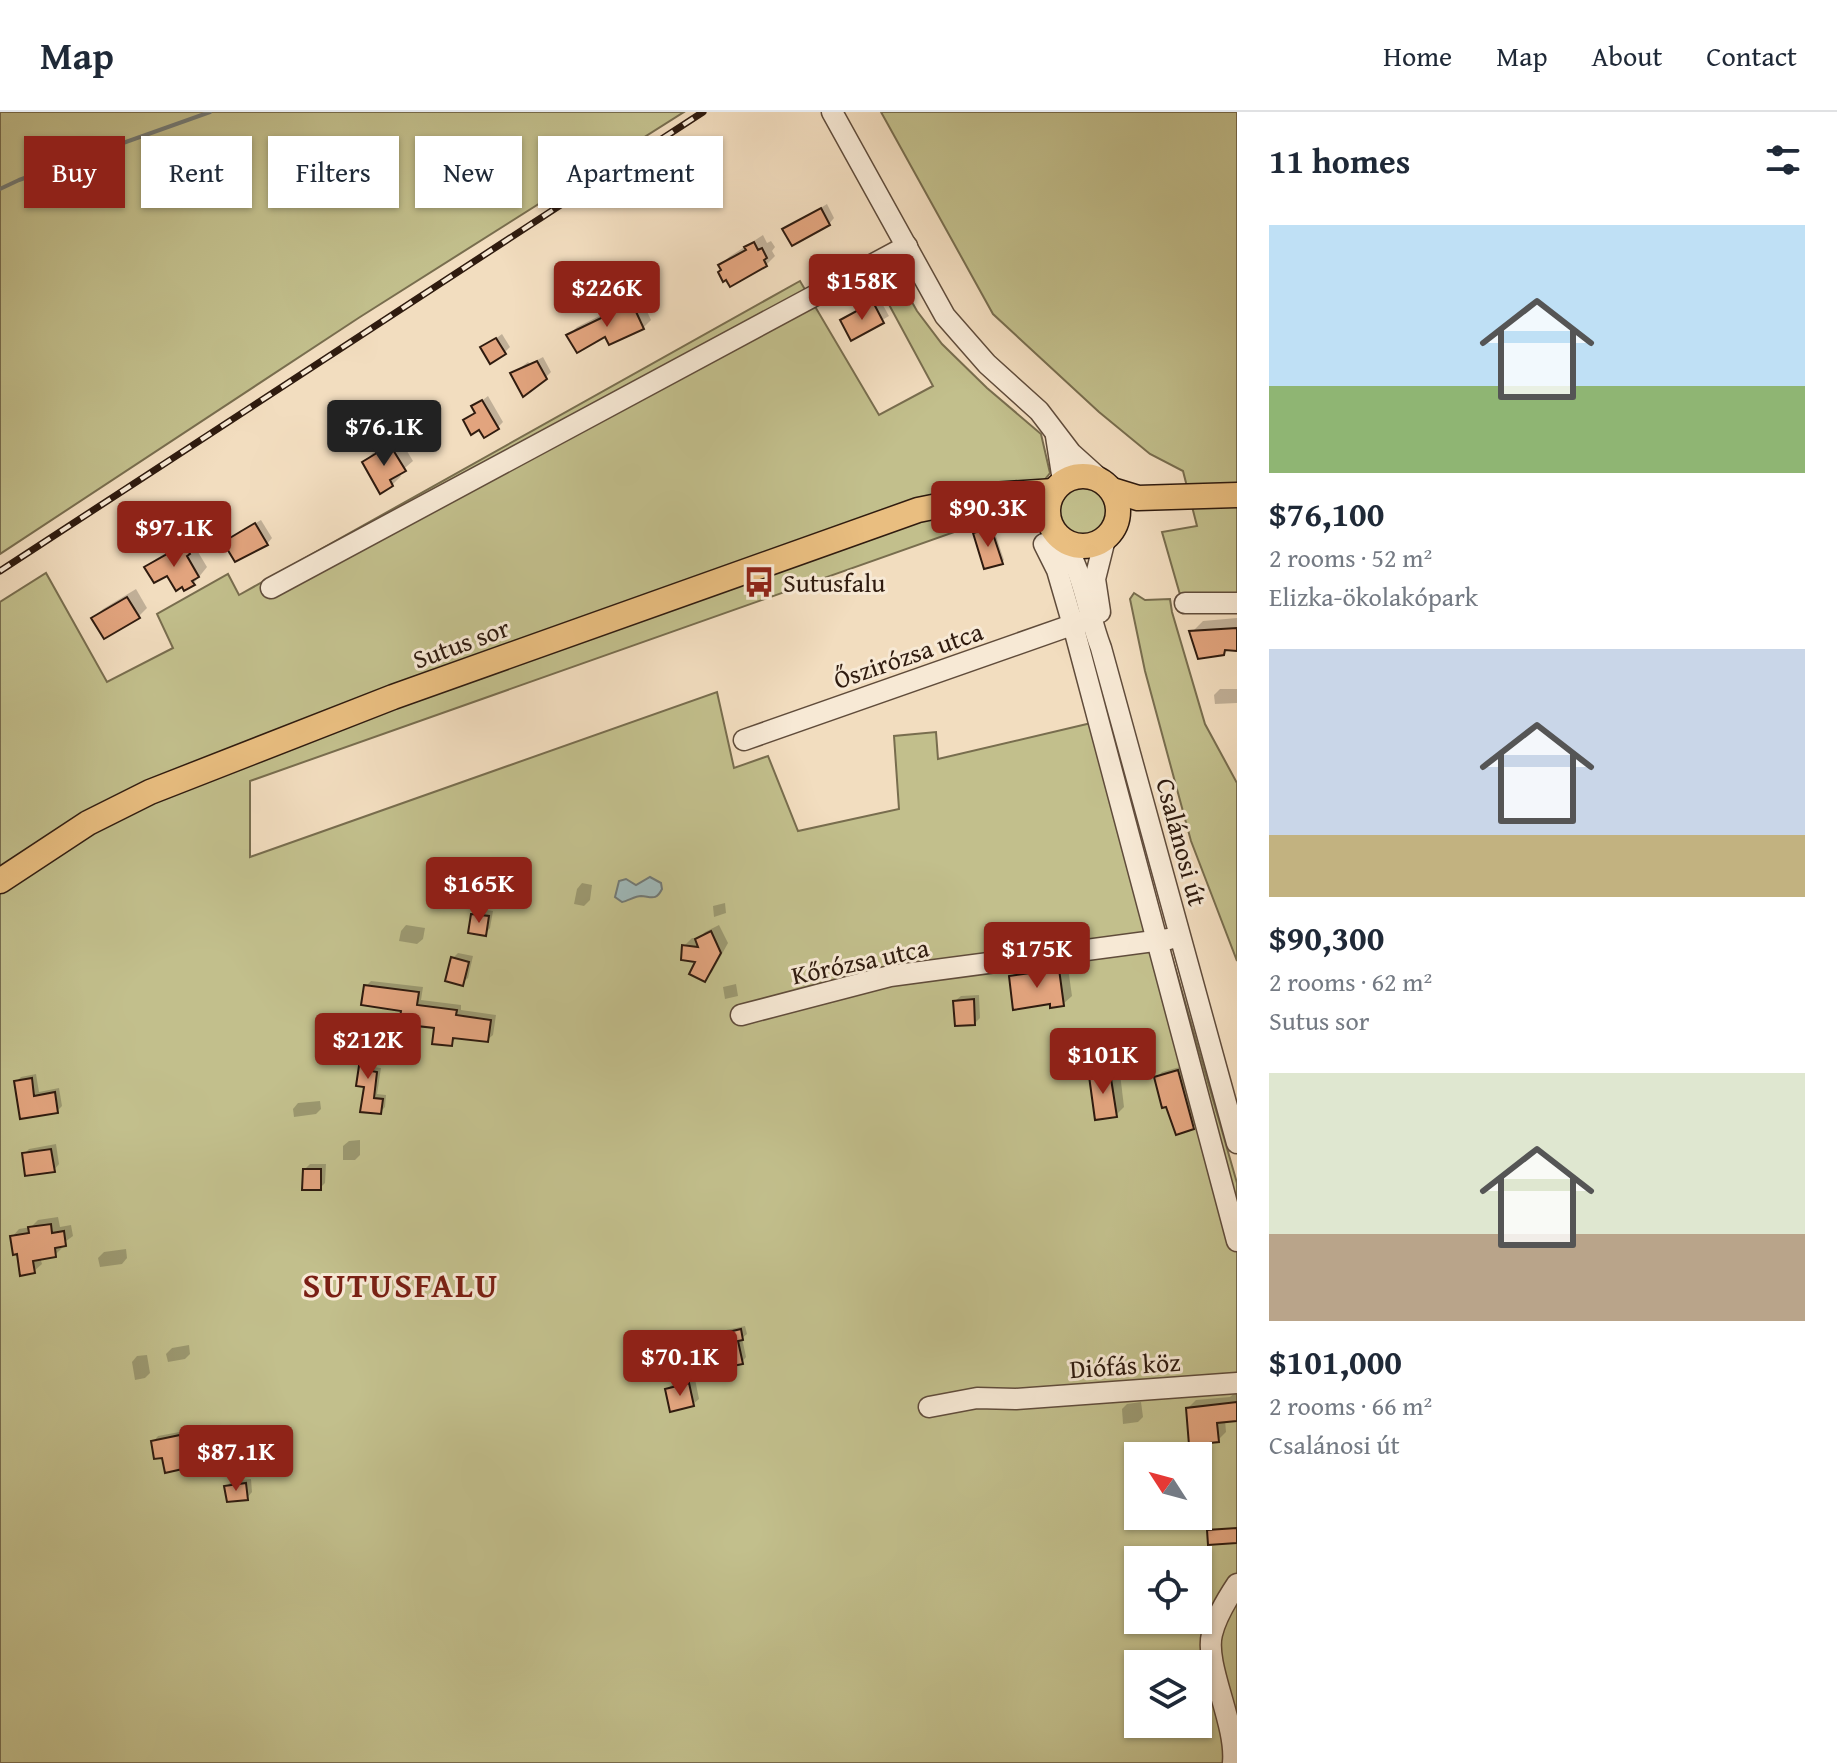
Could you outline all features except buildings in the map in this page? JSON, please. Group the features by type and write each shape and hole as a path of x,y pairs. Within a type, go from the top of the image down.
{"main road":[{"path":"960,503 992,495 1059,486 1078,476 1138,498 1237,495"},
{"path":"1107,485 1119,507 1110,532"},
{"path":"1052,535 1048,506 1059,486"},
{"path":"960,503 1030,512 1052,535 1083,547 1140,514 1210,497"},
{"name":"Sutus sor","path":"0,881 88,823 150,792 393,697 886,520 918,510 960,503"}],"street":[{"path":"832,112 954,327 987,364 1055,428 1071,453 1107,485"},
{"path":"271,588 907,246"},
{"path":"1055,428 1059,486"},
{"name":"Csalánosi út","path":"1110,532 1095,579 1101,648 1237,1143"},
{"name":"Csalánosi út","path":"1052,535 1077,567 1081,622 1101,648"},
{"path":"1185,603 1237,603"},
{"path":"1081,622 1157,940 1237,1241"},
{"name":"Őszirózsa utca","path":"744,740 1081,622"},
{"name":"Kőrózsa utca","path":"741,1015 890,976 1181,937"},
{"name":"Diófás köz","path":"929,1407 977,1398 1016,1399 1237,1383"},
{"path":"1233,1763 1234,1746 1213,1662 1211,1637 1237,1584"}],"shaded area":[{"path":"0,112 684,112 646,136 538,136 538,204 360,317 0,554"},
{"path":"881,112 1237,112 1237,610 1185,612 1162,532 1197,526 1183,471 1150,454 1099,412 993,314"},
{"path":"899,279 917,311 942,344 1041,434 1050,473 1038,488 982,498 994,518 250,781 250,857 717,692 734,768 768,756 798,831 899,809 894,736 936,732 938,759 1104,720 1237,1183 1237,1763 0,1763 0,602 46,573 107,682 173,648 157,614 228,574 239,595 800,281 879,415 933,386 880,288"},
{"path":"1083,483 1102,491 1110,510 1102,529 1083,537 1064,529 1056,510 1064,491"},
{"path":"1134,593 1145,600 1170,599 1205,724 1237,783 1237,961 1191,841 1145,671 1130,599"}],"water":[{"path":"650,877 661,883 662,889 656,897 639,896 622,902 615,897 619,881 626,879 636,885"}],"waterway":[{"path":"0,189 210,112"}],"railway":[{"path":"0,571 703,112"}],"place":[{"name":"Sutusfalu","path":"759,582"}],"district":[{"name":"SUTUSFALU","path":"401,1284"}]}
